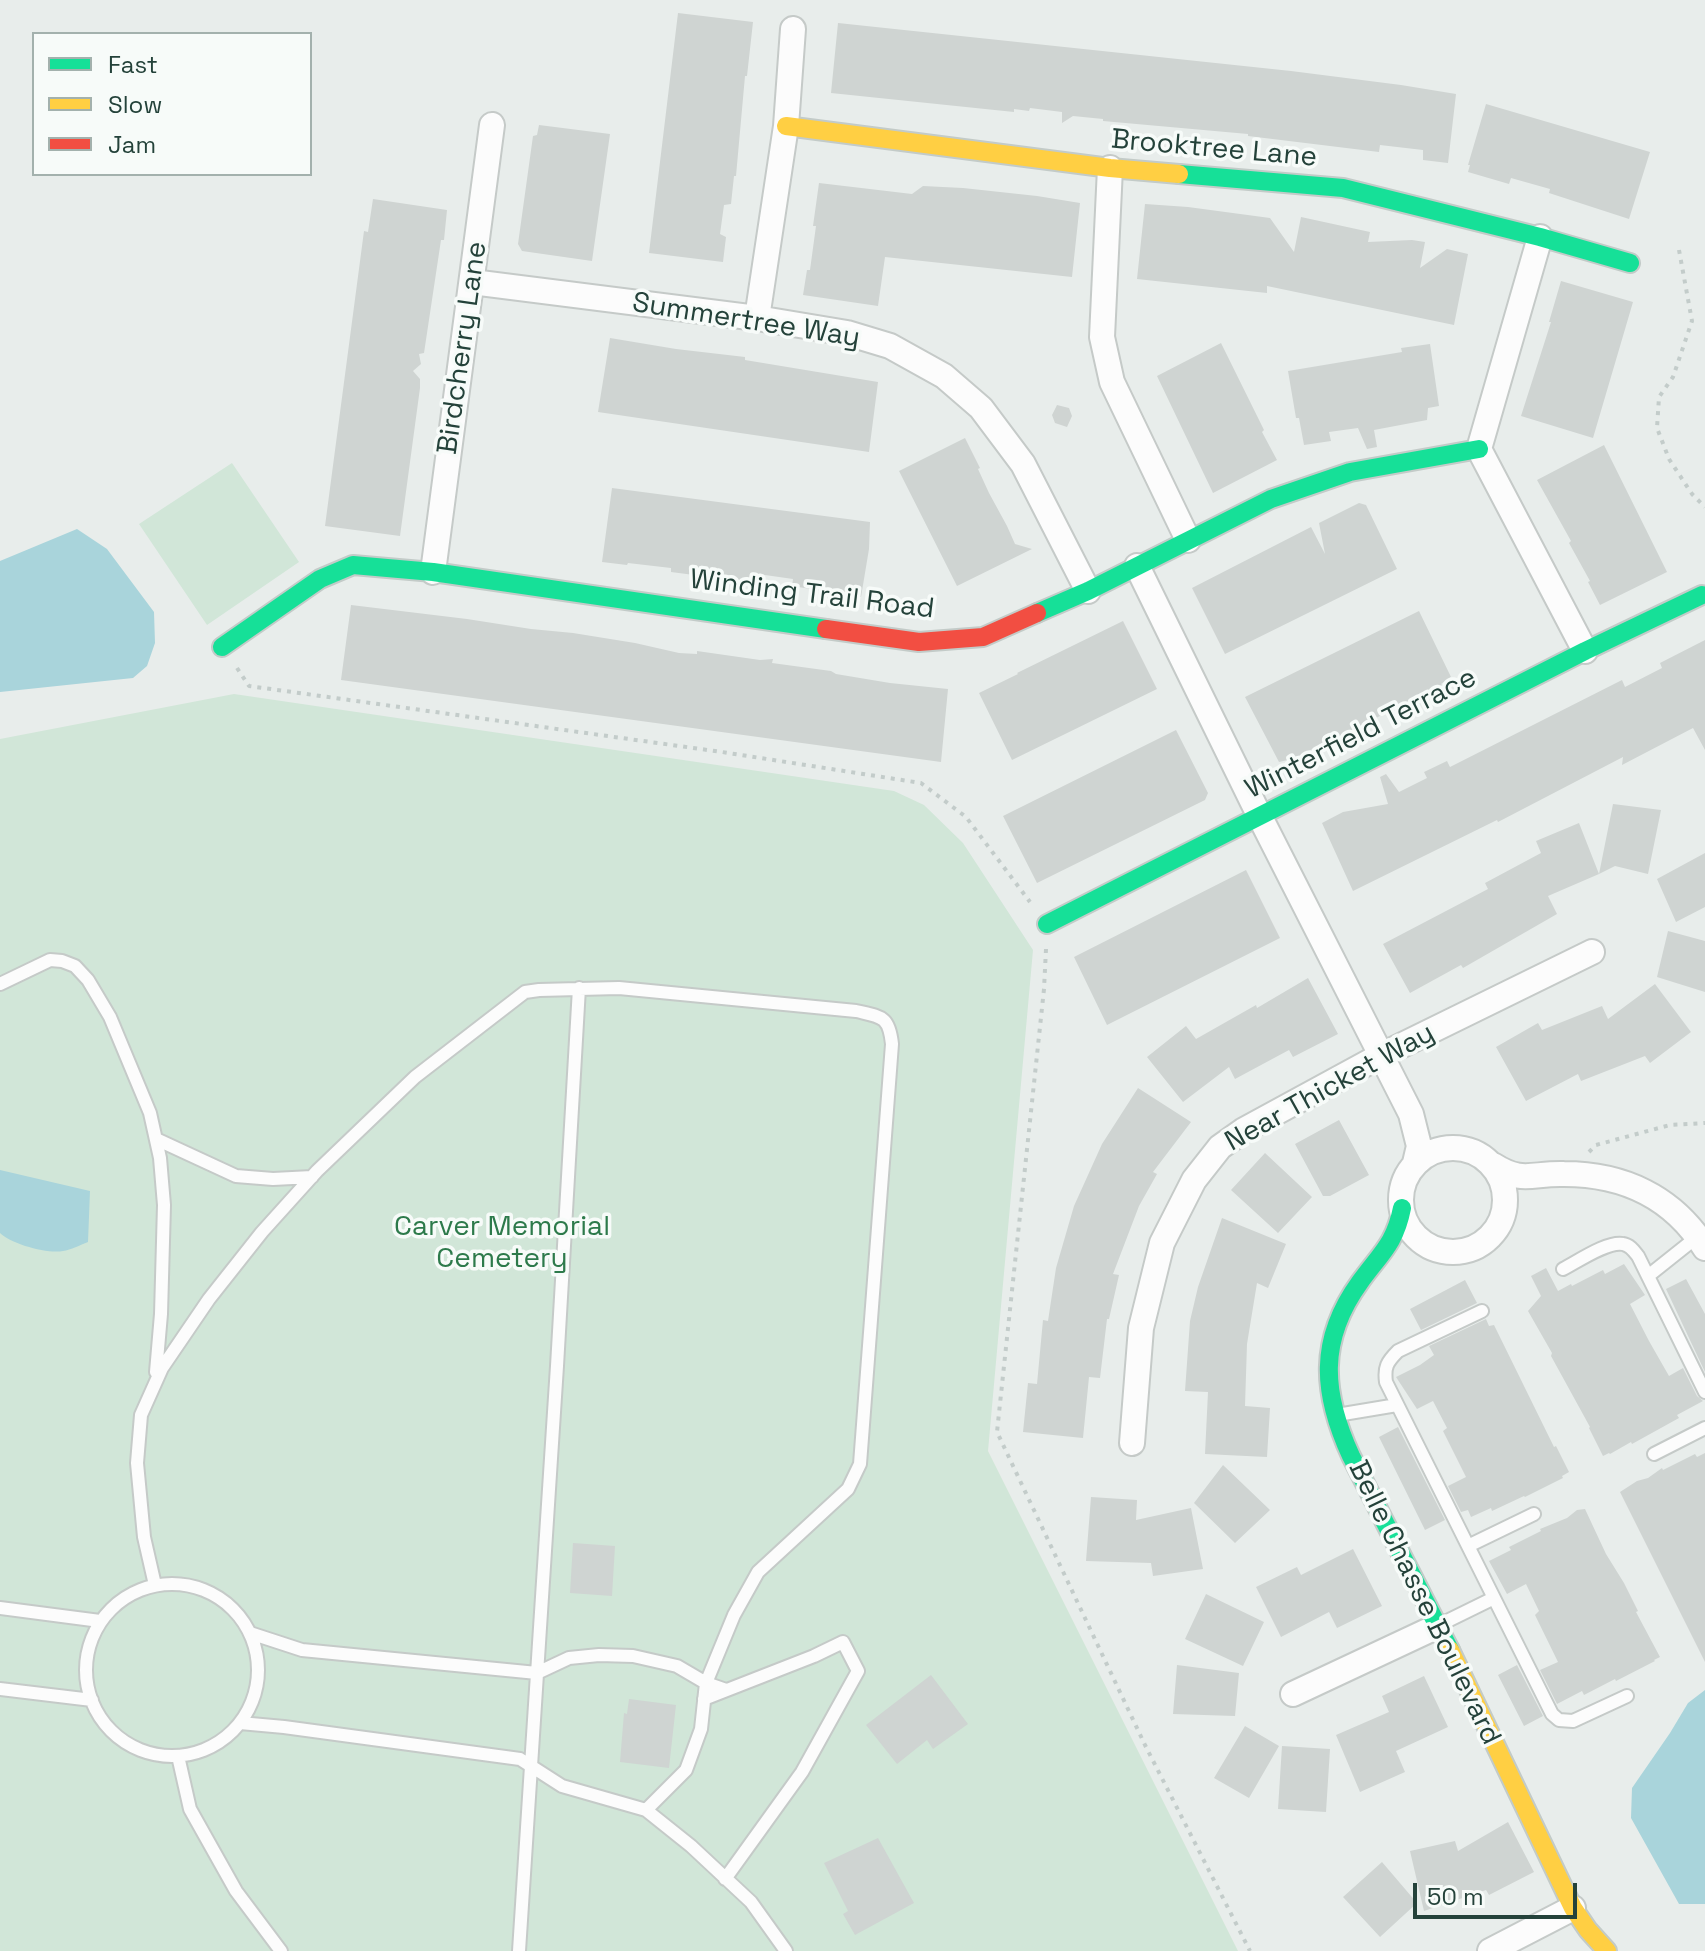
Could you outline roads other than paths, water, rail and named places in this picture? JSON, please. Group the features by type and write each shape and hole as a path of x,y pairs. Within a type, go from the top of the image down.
{"street":[{"path":"757,318 786,126 793,29"},
{"name":"Birdcherry Lane","path":"433,572 492,125"},
{"name":"Brooktree Lane","path":"786,126 1110,168 1343,188 1540,237 1630,263"},
{"path":"1110,168 1102,337 1112,382 1188,540"},
{"path":"1540,237 1479,449 1585,651"},
{"name":"Summertree Way","path":"472,282 757,318 847,333 890,346 944,376 981,408 1023,464 1088,591"},
{"name":"Winding Trail Road","path":"222,647 320,579 353,565 433,572 919,642 983,637 1088,591 1271,499 1350,472 1479,449"},
{"name":"Belle Chasse Boulevard","path":"1137,566 1411,1114 1428,1133 1450,1148 1472,1151 1517,1177 1565,1173 1594,1175 1639,1187 1666,1205 1701,1243"},
{"name":"Winterfield Terrace","path":"1047,924 1585,651 1702,595"},
{"name":"Near Thicket Way","path":"1132,1443 1141,1328 1162,1243 1194,1180 1220,1147 1244,1130 1380,1056 1592,952"},
{"name":"Belle Chasse Boulevard","path":"1411,1114 1419,1146 1400,1197 1402,1208 1398,1229 1390,1247 1360,1282 1339,1317 1331,1345 1329,1394 1346,1445 1438,1626 1573,1908 1607,1951"},
{"path":"1415,1163 1429,1153 1450,1148"},
{"path":"1390,1247 1405,1243 1424,1244 1445,1252 1468,1250 1481,1244 1497,1228 1504,1213 1504,1186 1493,1165"},
{"path":"1504,1205 1530,1177"},
{"path":"1402,1208 1406,1225 1424,1244"},
{"path":"1293,1694 1438,1626"},
{"path":"1490,1951 1573,1908"}],"lane":[{"path":"0,984 50,960 75,966 88,980 110,1017 150,1113 160,1158 164,1205 161,1314 155,1384"},
{"path":"519,1951 579,988"},
{"path":"155,1585 144,1537 137,1463 141,1415 162,1368 209,1299 262,1232 312,1177 415,1077 525,992 539,990 619,988 856,1011 881,1017 890,1026 892,1044 860,1464 848,1489 758,1572 734,1615 706,1683 701,1729 686,1770 646,1810"},
{"path":"156,1139 236,1176 273,1179 312,1177"},
{"path":"1648,1276 1701,1243"},
{"path":"1563,1269 1611,1244 1631,1247 1705,1392"},
{"path":"1482,1311 1398,1351 1384,1370 1386,1382 1552,1714 1559,1720 1573,1721 1627,1696"},
{"path":"1335,1416 1397,1405"},
{"path":"1654,1454 1705,1428"},
{"path":"1468,1546 1534,1514"},
{"path":"164,1583 204,1588 222,1598 243,1619 258,1651 259,1683 249,1712 230,1735 204,1751 158,1756 123,1742 93,1708 85,1670 90,1643 100,1621 116,1603 155,1585 164,1583"},
{"path":"1438,1626 1494,1598"},
{"path":"0,1608 100,1621"},
{"path":"250,1633 302,1650 537,1673 569,1658 633,1656 677,1666 706,1683 726,1690"},
{"path":"704,1699 843,1642 858,1671 802,1772 725,1879"},
{"path":"0,1689 92,1700"},
{"path":"240,1723 520,1759 562,1786 646,1810 691,1846 751,1902 786,1951"},
{"path":"178,1756 190,1809 236,1891 281,1951"}],"water":[{"path":"77,529 107,549 154,612 155,643 147,666 133,678 0,692 0,561"},
{"path":"0,1170 90,1191 88,1242 56,1252 21,1244 0,1233"},
{"path":"1705,1690 1705,1904 1679,1904 1631,1818 1632,1788 1688,1703"}],"park label":[{"name":"Carver Memorial Cemetery","path":"502,1243"}]}
